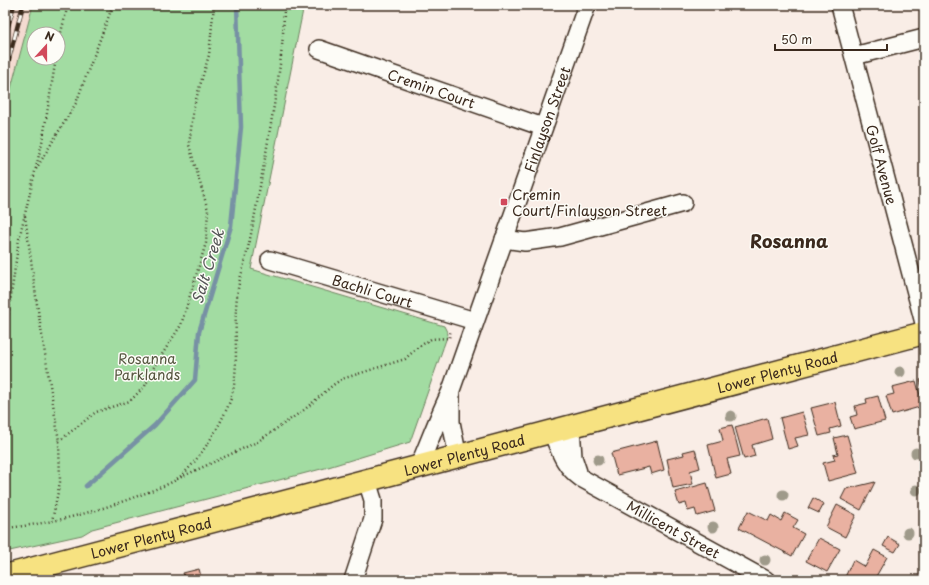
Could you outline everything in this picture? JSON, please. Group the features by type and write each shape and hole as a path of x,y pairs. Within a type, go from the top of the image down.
{"main road":[{"name":"Lower Plenty Road","path":"5,576 458,458 924,333"}],"street":[{"name":"Finlayson Street","path":"418,468 438,416 450,392 587,5"},
{"name":"Golf Avenue","path":"840,5 924,323"},
{"path":"854,56 924,38"},
{"name":"Cremin Court","path":"319,48 543,127"},
{"path":"504,239 525,242 560,237 683,203"},
{"name":"Bachli Court","path":"270,260 475,321"},
{"name":"Finlayson Street","path":"450,392 451,422 458,458"},
{"name":"Millicent Street","path":"562,430 566,465 570,471 766,580"},
{"path":"353,580 373,519 373,500 367,481"}],"path":[{"path":"63,26 68,5"},
{"path":"35,172 76,103 113,5"},
{"path":"59,441 96,412 130,401 145,386 154,367 181,325 206,243 208,210 188,145 194,106 209,54 214,5"},
{"path":"176,480 194,461 212,437 226,412 233,390 237,301 240,281 248,252 277,91 284,35 284,5"},
{"path":"5,338 8,310 25,216 49,104 55,66"},
{"path":"25,216 37,304 59,441 60,482 52,521"},
{"path":"5,316 8,310"},
{"path":"5,528 52,521 106,507 176,480 258,442 304,410 342,379 406,359 417,348 431,339 449,338"}],"shaded area":[{"path":"5,5 33,5 27,26 26,26 26,32 5,111"}],"green space":[{"name":"Rosanna Parklands","path":"33,5 304,5 251,269 444,326 448,334 410,442 325,468 92,529 82,535 5,552 5,111 26,32 26,66 66,66 66,26 27,26"}],"building":[{"path":"924,379 924,396 920,380"},
{"path":"916,381 923,406 892,415 886,396 894,394 892,387"},
{"path":"878,396 885,421 854,429 850,417 857,415 855,406 867,403 866,399"},
{"path":"835,402 841,426 830,429 831,433 819,436 811,408"},
{"path":"802,412 809,435 795,438 798,446 788,449 780,418"},
{"path":"767,418 772,439 752,445 755,456 744,459 735,427"},
{"path":"732,425 740,456 727,459 731,474 716,478 708,445 723,441 720,428"},
{"path":"847,435 858,473 828,481 823,463 835,460 833,455 838,454 834,438"},
{"path":"657,441 664,470 651,474 649,467 617,475 611,453"},
{"path":"695,449 700,468 690,471 693,484 673,488 667,459 684,455 683,452"},
{"path":"875,482 861,510 841,499 846,489"},
{"path":"707,483 715,511 697,516 695,509 688,511 686,503 679,505 675,492"},
{"path":"813,498 824,504 819,513 808,508"},
{"path":"837,505 856,515 845,537 826,527"},
{"path":"748,511 768,521 771,515 781,521 785,513 798,520 793,528 804,534 792,556 739,528"},
{"path":"888,537 900,544 895,552 883,546"},
{"path":"819,538 840,549 827,572 806,561"},
{"path":"874,550 887,557 874,580 851,580 845,577 853,560 865,567"},
{"path":"199,569 202,580 180,580 185,579 183,573"}],"waterway":[{"name":"Salt Creek","path":"86,486 155,425 195,380 199,332 231,226 241,127 237,5"}],"railway":[{"path":"5,37 14,5"},
{"path":"5,74 23,5"}],"place":[{"name":"Cremin Court/Finlayson Street","path":"504,202"}],"district":[{"name":"Rosanna","path":"789,240"}]}
